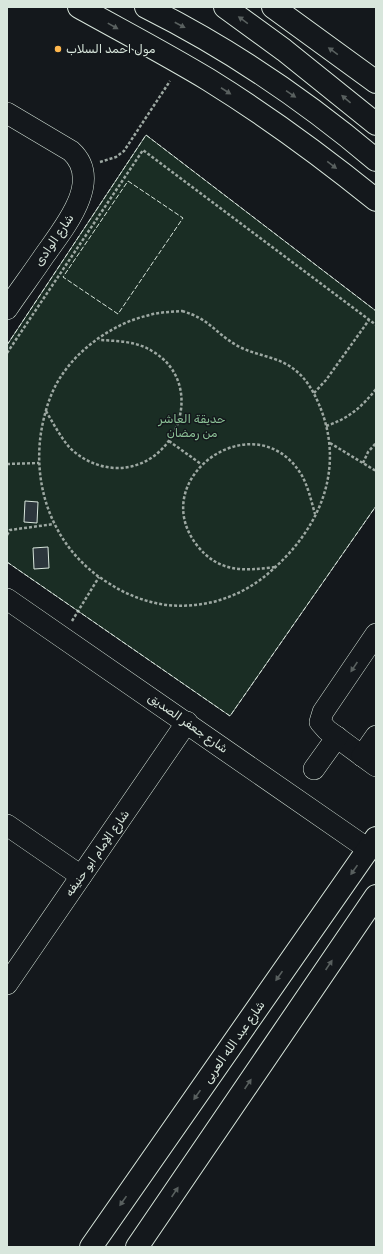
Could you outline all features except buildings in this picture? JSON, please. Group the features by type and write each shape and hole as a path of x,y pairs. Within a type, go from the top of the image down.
{"main road":[{"path":"79,7 181,64 253,108 302,143 376,200"},
{"path":"146,7 244,61 300,100 376,160"},
{"path":"224,7 290,55 376,124"},
{"path":"273,7 376,82"},
{"name":"شارع عبد الله العربى","path":"91,1247 372,843"},
{"path":"137,1247 376,896"}],"street":[{"path":"7,113 70,151 78,157 81,164"},
{"name":"شارع الوادى","path":"7,309 75,210 82,186 81,164"},
{"name":"شارع جعفر الصديق","path":"7,598 187,722 372,843"},
{"path":"376,634 321,717 320,722 323,726 369,761 376,736"},
{"name":"شارع الإمام ابو حنيفه","path":"7,984 187,722"},
{"path":"314,769 337,737"},
{"path":"7,825 81,876"}],"path":[{"path":"81,164 106,162 124,151 181,64"},
{"path":"7,353 143,150 376,325"},
{"path":"182,311 195,315 207,322 236,345 287,364 297,371 314,393 326,426 329,443 330,474 326,490 302,538 276,567 248,589 213,603 194,606 157,604 139,599 99,577 77,558 54,524 42,492 39,462 42,430 46,410 57,381 78,356 97,340 128,322 145,316 182,311"},
{"path":"314,393 326,380 369,320"},
{"path":"46,410 68,446 86,460 97,465 120,468 142,463 161,450 169,441 176,430 182,406 177,382 171,370 153,351 143,346 115,341 97,340"},
{"path":"326,426 342,420 353,413 376,389"},
{"path":"169,441 201,464"},
{"path":"329,443 376,471"},
{"path":"276,567 248,570 232,569 211,559 194,542 189,531 184,508 188,484 201,464 217,452 232,446 247,444 268,448 286,458 300,473 305,482 315,514"},
{"path":"363,463 368,452 376,444"},
{"path":"7,464 39,462"},
{"path":"7,535 10,530 54,524"},
{"path":"63,637 99,577"}],"green space":[{"name":"حديقة العاشر من رمضان","path":"146,135 376,311 376,506 230,716 7,562 7,345"}],"fence":[{"path":"7,345 146,135 376,311"},
{"path":"128,181 183,218 118,314 63,277 128,181"},
{"path":"7,562 230,716 376,506"}],"place":[{"name":"مول احمد السلاب","path":"58,49"}]}
